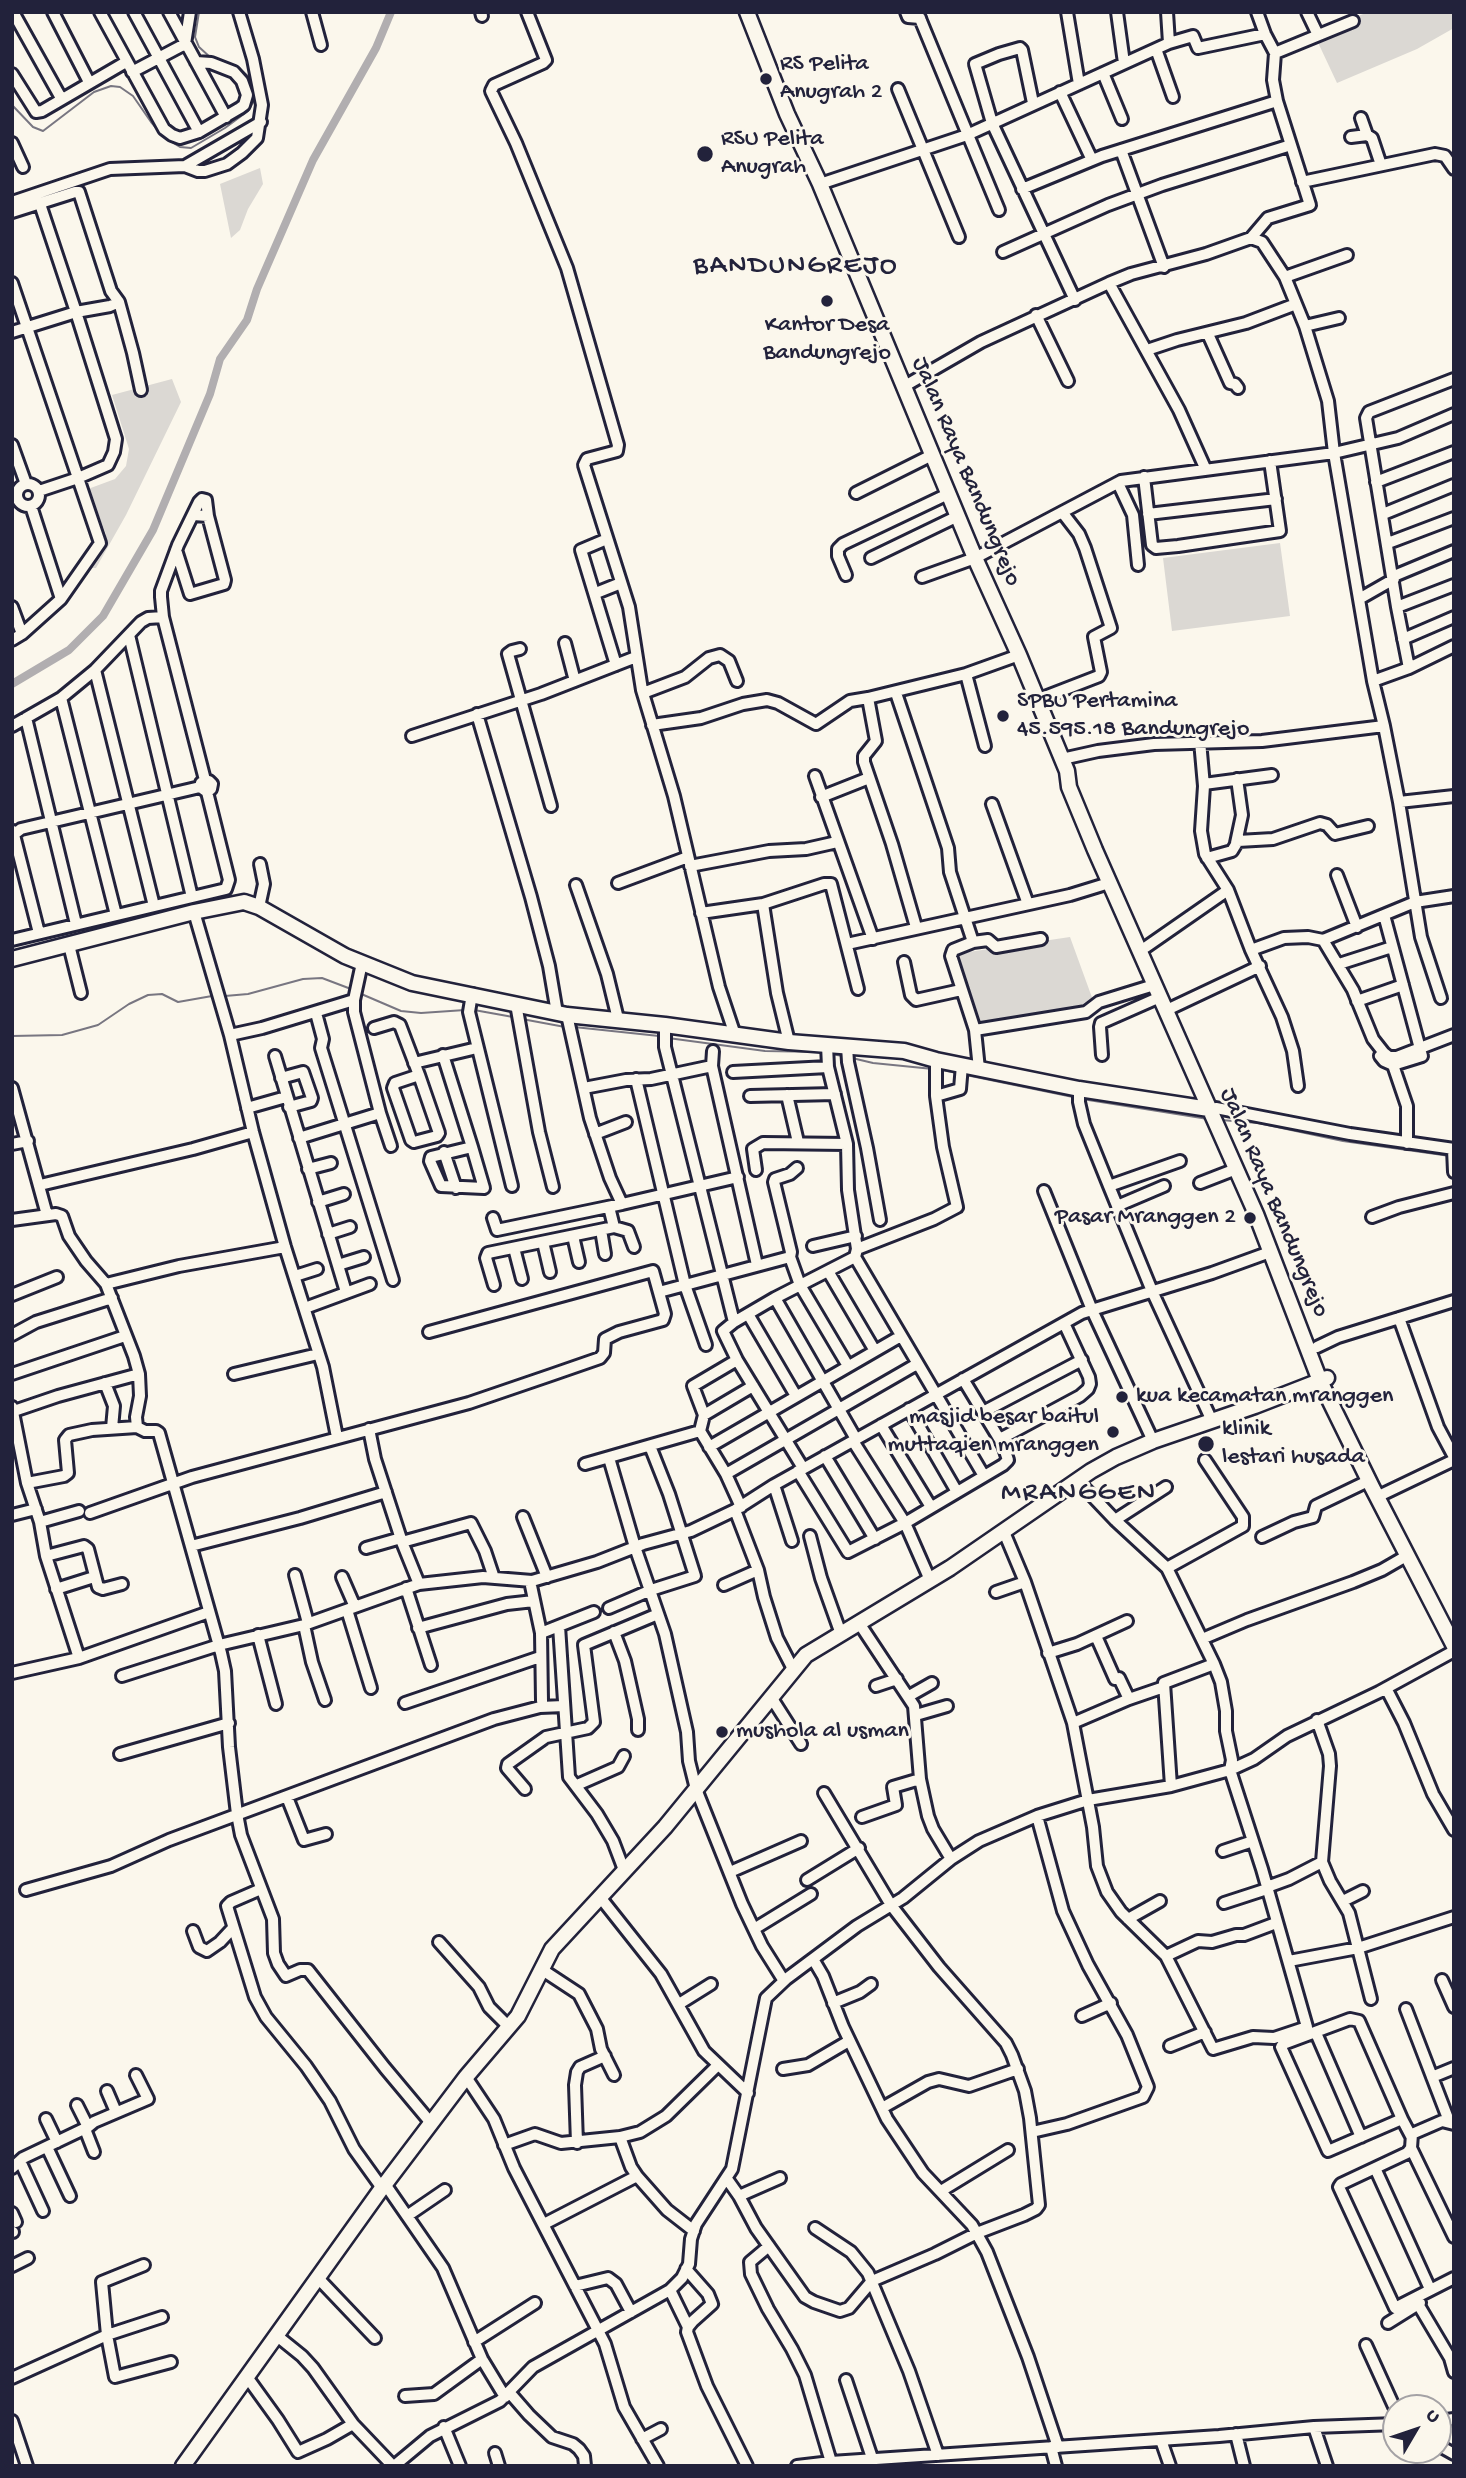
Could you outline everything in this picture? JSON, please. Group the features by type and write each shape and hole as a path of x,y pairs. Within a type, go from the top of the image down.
{"main road":[{"name":"Jalan Raya Bandungrejo","path":"747,12 975,558 1019,655 1109,883 1216,1116 1325,1379 1357,1448 1454,1625"},
{"name":"Jalan Raya Bandungrejo","path":"1064,765 1079,787 1146,947 1165,1004"},
{"path":"12,959 69,945 193,905 241,902 259,907 284,923 362,963 471,1002 566,1020 618,1019 665,1028 789,1042 827,1055 904,1051 935,1067 979,1069 1079,1095 1216,1116"},
{"name":"Jalan Raya Bandungrejo","path":"1216,1116 1270,1252 1317,1347 1325,1379"},
{"path":"187,2464 383,2186 466,2077 518,2016 541,1969 562,1935 664,1827 806,1655 930,1580 1116,1457 1325,1379"},
{"name":"Jalan Raya Bandungrejo","path":"1357,1448 1368,1481 1454,1649"}],"street":[{"path":"13,12 61,99"},
{"path":"53,12 89,82"},
{"path":"100,12 166,131 182,138 197,128 226,117 244,105 247,95 242,81 226,67 197,62"},
{"path":"134,12 197,128"},
{"path":"169,12 226,117"},
{"path":"185,44 190,12"},
{"path":"12,202 110,169 185,166 205,171 227,164 242,153 257,138 262,104 253,59 239,12"},
{"path":"312,12 321,45"},
{"path":"527,12 546,60 494,85 491,91 516,143 567,268 618,445 617,451 587,459 584,465 631,617 643,693 674,796 719,987 735,1035"},
{"path":"906,12 908,18 920,18 999,210"},
{"path":"1067,12 1079,84"},
{"path":"1117,12 1125,63"},
{"path":"1167,12 1169,43"},
{"path":"903,387 967,349 1109,283 1251,238 1269,218 1310,205 1273,80 1275,53 1257,12"},
{"path":"1307,12 1318,35"},
{"path":"1275,53 1353,21"},
{"path":"820,184 967,135 1169,43 1193,36 1196,47 1202,48 1265,34"},
{"path":"13,79 36,112 42,111 89,82 159,57 185,44"},
{"path":"1033,103 1020,48 978,61 975,65 992,123 1075,300"},
{"path":"1156,49 1173,97"},
{"path":"1103,73 1122,119"},
{"path":"898,89 959,237"},
{"path":"1060,92 1092,160"},
{"path":"1022,189 1121,150 1278,101"},
{"path":"1361,118 1367,135 1375,145 1381,165"},
{"path":"185,166 261,122"},
{"path":"1351,137 1367,135"},
{"path":"12,143 23,167"},
{"path":"1003,252 1044,232 1139,194 1291,145"},
{"path":"1121,150 1164,267"},
{"path":"1302,182 1439,154 1449,160 1454,169"},
{"path":"12,212 75,192 81,194 111,291 119,302 141,390"},
{"path":"39,491 108,466 116,439 40,204"},
{"path":"1251,238 1262,242 1284,276 1305,326 1328,401 1334,453 1373,681 1399,802 1421,937 1441,998"},
{"path":"1284,276 1347,255"},
{"path":"12,283 100,542 61,599 17,637"},
{"path":"1109,283 1180,410 1206,470"},
{"path":"12,332 119,302"},
{"path":"1147,351 1177,340 1246,323 1296,304"},
{"path":"1036,316 1068,380"},
{"path":"1305,326 1339,318"},
{"path":"1208,334 1230,383 1238,388"},
{"path":"1409,668 1366,418 1369,412 1454,379"},
{"path":"922,577 975,558 1118,482 1334,453 1398,438 1454,414"},
{"path":"12,445 26,484"},
{"path":"1376,482 1454,452"},
{"path":"856,493 932,455"},
{"path":"1144,477 1150,541 1153,547 1178,546 1279,532 1281,529 1270,461"},
{"path":"1118,482 1133,514 1138,565"},
{"path":"26,484 34,485 39,491 38,500 31,506 22,504 15,498 19,488 26,484"},
{"path":"1383,514 1454,485"},
{"path":"846,575 838,556 838,550 843,544 948,494"},
{"path":"12,940 154,906 193,905 228,888 229,883 163,617 161,591 176,550 202,499 206,503 224,584 190,594 176,550"},
{"path":"1148,514 1276,499"},
{"path":"31,506 61,599"},
{"path":"1037,700 1098,676 1101,672 1094,637 1111,628 1085,548 1079,534 1062,512"},
{"path":"193,515 208,516"},
{"path":"871,558 958,516"},
{"path":"1388,543 1454,518"},
{"path":"607,539 581,550 617,665"},
{"path":"1359,599 1394,578 1454,551"},
{"path":"596,593 621,583"},
{"path":"1397,607 1454,585"},
{"path":"12,607 17,637"},
{"path":"12,726 61,698 95,670 145,620 163,617"},
{"path":"1403,639 1453,620"},
{"path":"129,635 193,905 285,1247 327,1381 337,1437"},
{"path":"565,643 575,681"},
{"path":"1373,681 1409,668 1454,646"},
{"path":"520,649 508,654 551,806"},
{"path":"643,693 685,677 709,658 720,654 729,661 737,681"},
{"path":"652,725 701,718 743,704 767,700 778,703 816,724 850,701 896,693 965,674 1019,655"},
{"path":"412,736 522,700 636,657"},
{"path":"95,670 154,906"},
{"path":"965,674 985,746"},
{"path":"896,693 948,848 950,872 973,942"},
{"path":"61,698 116,915"},
{"path":"868,698 876,741 863,759 916,927"},
{"path":"477,715 566,1020 595,1134 622,1204"},
{"path":"26,718 76,924"},
{"path":"1064,765 1098,751 1200,741 1262,741 1384,726"},
{"path":"1200,741 1204,784 1201,831 1206,858 1228,890 1251,950 1282,1017 1293,1051 1298,1086"},
{"path":"1204,784 1272,775"},
{"path":"815,776 873,939"},
{"path":"821,797 869,778"},
{"path":"1206,858 1232,850 1236,843 1242,815 1237,779"},
{"path":"39,933 14,831 204,786"},
{"path":"1399,802 1454,796"},
{"path":"992,804 1028,904"},
{"path":"1236,843 1273,839 1320,824 1326,824 1335,834 1368,826"},
{"path":"618,883 689,862 806,849 837,842"},
{"path":"259,907 264,884 260,864"},
{"path":"1337,875 1357,927"},
{"path":"847,944 1109,883"},
{"path":"701,913 763,904 831,884 858,989"},
{"path":"576,886 607,974 618,1019"},
{"path":"1146,947 1228,890"},
{"path":"1251,950 1284,938 1308,937 1323,940 1415,902 1454,896"},
{"path":"763,904 777,993 789,1042"},
{"path":"1384,915 1422,1056 1389,1065 1380,1056 1384,1053"},
{"path":"979,1069 975,1030 951,953 973,942 988,940 996,947 1041,939"},
{"path":"1323,940 1339,964 1373,1039 1389,1057 1397,1057 1454,1035"},
{"path":"69,945 81,993"},
{"path":"1339,964 1392,947"},
{"path":"904,962 911,995 916,1000 961,990"},
{"path":"362,963 354,1012 391,1146"},
{"path":"1102,1055 1100,1027 1103,1021 1165,1004 1260,966"},
{"path":"1357,1000 1403,985"},
{"path":"230,1035 316,1013 357,993"},
{"path":"471,1002 478,1048 512,1186"},
{"path":"975,1030 1082,1013 1099,1002 1165,1004"},
{"path":"517,1012 539,1132 553,1187"},
{"path":"316,1013 323,1039 321,1048 393,1280"},
{"path":"374,1028 394,1022 400,1025 419,1075 439,1133 437,1136 414,1142 393,1087 396,1083 419,1075"},
{"path":"665,1028 665,1046 734,1322"},
{"path":"414,1063 478,1048"},
{"path":"713,1051 712,1066 757,1265"},
{"path":"847,1054 880,1220"},
{"path":"443,1055 472,1147 485,1192 441,1186 430,1161 433,1155 472,1147"},
{"path":"733,1072 827,1055 847,1144 847,1181 856,1236 856,1253 917,1364 984,1476"},
{"path":"275,1056 346,1292"},
{"path":"1393,1065 1407,1105 1407,1143"},
{"path":"584,1088 651,1079 712,1066"},
{"path":"935,1067 943,1147 957,1207 856,1253 734,1322 723,1331 848,1552 905,1522 1008,1460 999,1439 963,1379"},
{"path":"936,1096 958,1091 961,1070"},
{"path":"247,1108 311,1101 303,1072 281,1078"},
{"path":"636,1079 685,1285 706,1345"},
{"path":"12,1088 47,1215"},
{"path":"750,1096 835,1094"},
{"path":"787,1095 798,1142"},
{"path":"1079,1095 1108,1186 1152,1291 1212,1421"},
{"path":"299,1138 380,1113"},
{"path":"1216,1116 1453,1149 1454,1172"},
{"path":"595,1134 626,1122"},
{"path":"40,1185 253,1132"},
{"path":"12,1144 28,1141"},
{"path":"756,1170 753,1149 764,1143 847,1144"},
{"path":"444,1152 456,1188"},
{"path":"1108,1186 1180,1161"},
{"path":"308,1169 331,1163"},
{"path":"797,1168 775,1178 774,1182 790,1257 800,1285 848,1366"},
{"path":"1200,1183 1236,1169"},
{"path":"493,1218 497,1230 738,1177"},
{"path":"1117,1206 1164,1186"},
{"path":"1044,1191 1092,1310 1153,1441"},
{"path":"1372,1217 1454,1193"},
{"path":"318,1202 344,1194"},
{"path":"609,1207 614,1227"},
{"path":"12,1220 47,1215 62,1216 69,1236 106,1284 139,1374 137,1427"},
{"path":"328,1234 350,1227"},
{"path":"494,1285 488,1254 614,1227 628,1231 634,1247"},
{"path":"601,1230 606,1254"},
{"path":"573,1236 579,1262"},
{"path":"813,1246 856,1236"},
{"path":"543,1242 550,1272"},
{"path":"106,1284 179,1266 285,1247"},
{"path":"514,1248 522,1279"},
{"path":"122,1676 219,1645 306,1624 419,1584 457,1578 530,1581 682,1533 738,1508 800,1470 1064,1322 1092,1310 1270,1252"},
{"path":"338,1265 364,1257"},
{"path":"659,1292 790,1257"},
{"path":"295,1276 317,1269"},
{"path":"828,1270 875,1351"},
{"path":"40,1522 84,1512 173,1483 469,1402 600,1358 604,1353 605,1339 611,1335 665,1318 653,1271 429,1332"},
{"path":"12,1295 57,1277"},
{"path":"305,1308 370,1284"},
{"path":"12,1335 36,1322 112,1297"},
{"path":"775,1298 854,1440 905,1522 930,1580"},
{"path":"1317,1347 1338,1337 1454,1301"},
{"path":"748,1314 796,1396"},
{"path":"1383,1494 1454,1458 1438,1427 1399,1318"},
{"path":"999,1439 1080,1396 1090,1384 1064,1322"},
{"path":"12,1374 125,1336"},
{"path":"709,1447 901,1336"},
{"path":"234,1374 318,1353"},
{"path":"737,1360 693,1386 704,1415 699,1431 726,1474 758,1570 776,1639 793,1669"},
{"path":"983,1412 1082,1360"},
{"path":"726,1474 917,1364"},
{"path":"79,1658 46,1556 40,1522 27,1483 16,1435 13,1409 139,1374"},
{"path":"104,1383 114,1406 112,1428"},
{"path":"704,1415 753,1385"},
{"path":"909,1409 957,1492"},
{"path":"881,1425 931,1507"},
{"path":"27,1483 68,1473 65,1440 67,1436 112,1428 137,1427 145,1431 158,1431 201,1573 225,1671 229,1747 237,1814 241,1835 273,1919 274,1953 286,1976 303,1969 309,1970 384,2068 431,2123"},
{"path":"369,1429 375,1459 419,1584"},
{"path":"585,1464 699,1431"},
{"path":"609,1608 651,1590 695,1576 650,1446"},
{"path":"825,1456 875,1539"},
{"path":"608,1458 651,1590 680,1695 696,1789 754,1929 784,1981"},
{"path":"1167,1568 1243,1526 1243,1517 1205,1460"},
{"path":"1003,1532 1025,1582 1073,1723 1099,1873 1114,1903 1166,1956 1213,2049 1253,2037 1274,2038 1307,2027 1230,1770 1232,1760 1226,1731 1226,1711 1214,1664 1167,1568 1078,1481"},
{"path":"1262,1537 1294,1522 1313,1517 1316,1506 1368,1481"},
{"path":"774,1485 792,1541"},
{"path":"1115,1520 1166,1487"},
{"path":"191,1546 300,1518 386,1492"},
{"path":"12,1515 36,1509"},
{"path":"523,1517 547,1577"},
{"path":"366,1548 471,1524 485,1551 494,1578"},
{"path":"810,1536 821,1578 841,1634"},
{"path":"46,1556 84,1546 88,1549 94,1577 100,1588 122,1584"},
{"path":"1202,1639 1353,1582 1408,1555"},
{"path":"724,1585 758,1570"},
{"path":"295,1575 312,1662 325,1700"},
{"path":"56,1588 94,1577"},
{"path":"342,1577 371,1688"},
{"path":"530,1581 541,1633 542,1700"},
{"path":"996,1592 1025,1582"},
{"path":"406,1588 431,1665"},
{"path":"418,1628 508,1604 534,1601"},
{"path":"12,1673 79,1658 209,1612"},
{"path":"541,1633 594,1612"},
{"path":"525,1788 508,1768 508,1764 546,1737 592,1726 595,1719 584,1645 658,1614"},
{"path":"1048,1653 1096,1636 1127,1621"},
{"path":"859,1623 909,1696 916,1715 920,1779 928,1816 951,1859"},
{"path":"559,1626 569,1777 603,1823 624,1870"},
{"path":"614,1632 625,1661 638,1730"},
{"path":"258,1635 276,1704"},
{"path":"1096,1636 1115,1679 1119,1678 1129,1699"},
{"path":"276,2335 313,2368 353,2424 393,2466 444,2427 499,2402 533,2367 670,2291 686,2269 694,2231 732,2169 766,1998 784,1981 857,1926 979,1842 1037,1816 1088,1800 1171,1786 1230,1770 1254,1759 1287,1736 1386,1688 1454,1649"},
{"path":"405,1703 540,1657"},
{"path":"1171,1786 1164,1687 1167,1681 1214,1664"},
{"path":"876,1686 897,1679"},
{"path":"909,1696 932,1683"},
{"path":"1073,1723 1164,1687"},
{"path":"1386,1688 1404,1723 1433,1794 1454,1830"},
{"path":"771,1697 801,1744"},
{"path":"26,1890 111,1866 169,1840 494,1719 541,1707 564,1706"},
{"path":"916,1715 947,1706"},
{"path":"1317,1720 1329,1754 1330,1766 1322,1862 1329,1881 1349,1913 1371,1999"},
{"path":"120,1754 229,1723"},
{"path":"577,1785 618,1767 624,1756"},
{"path":"862,1818 896,1805 897,1800 892,1790 894,1786 920,1779"},
{"path":"727,2179 756,2228 805,2297 843,2311 849,2308 872,2281 1039,2205 1025,2091 1006,2043 939,1967 891,1905 824,1793"},
{"path":"287,1797 303,1840 326,1834"},
{"path":"1032,2132 1095,2115 1143,2097 1148,2091 1145,2078 1111,2003 1088,1965 1063,1911 1037,1816"},
{"path":"730,1872 801,1841"},
{"path":"1223,1851 1253,1841"},
{"path":"807,1880 859,1849"},
{"path":"1224,1903 1289,1879 1322,1862"},
{"path":"261,1889 226,1906 260,2007 330,2101 354,2149 407,2216 443,2268 482,2360 507,2394 552,2437 573,2444 579,2449 584,2456 585,2466"},
{"path":"1343,1901 1363,1891"},
{"path":"754,1929 811,1894"},
{"path":"600,1897 661,1974 697,2041 748,2093"},
{"path":"1128,1919 1160,1901"},
{"path":"1289,1961 1358,1948 1454,1917"},
{"path":"1166,1956 1198,1941 1212,1942 1244,1935 1276,1923"},
{"path":"193,1931 199,1947 207,1951 233,1928"},
{"path":"439,1942 479,1987 489,2007 509,2027"},
{"path":"813,1959 824,1976 849,2041 887,2119 913,2161 977,2232 1010,2307 1054,2447 1056,2466"},
{"path":"541,1969 579,1994 597,2029 614,2075"},
{"path":"1442,1980 1451,1994 1454,2007"},
{"path":"679,2004 711,1984"},
{"path":"833,2003 860,1992 871,1984"},
{"path":"1082,2016 1111,2003"},
{"path":"1406,2009 1451,2122"},
{"path":"1402,2119 1328,2151 1281,2047 1285,2043 1350,2019 1359,2021 1411,2136 1411,2148 1454,2237"},
{"path":"1170,2046 1205,2032"},
{"path":"1316,2033 1361,2137"},
{"path":"783,2069 808,2065 849,2041"},
{"path":"577,2143 575,2085 578,2072 580,2067 605,2056"},
{"path":"504,2145 535,2134 561,2143 577,2143 640,2132 666,2116 718,2065"},
{"path":"1432,2077 1454,2068"},
{"path":"882,2108 914,2089 939,2079 969,2086 1018,2069"},
{"path":"43,2211 16,2165 87,2128 93,2122 148,2099 136,2075"},
{"path":"466,2077 494,2119 514,2168 605,2344 624,2407 658,2466"},
{"path":"107,2091 116,2112"},
{"path":"77,2105 94,2152"},
{"path":"47,2119 52,2145 70,2196"},
{"path":"1411,2136 1442,2120 1451,2122"},
{"path":"620,2137 637,2176 667,2210 694,2231"},
{"path":"1411,2148 1405,2154 1341,2184 1341,2195 1395,2308 1454,2278"},
{"path":"941,2191 1009,2150"},
{"path":"1375,2168 1430,2289"},
{"path":"544,2224 637,2176"},
{"path":"739,2196 780,2178"},
{"path":"407,2216 445,2190"},
{"path":"815,2228 856,2256 872,2281 909,2371 932,2459"},
{"path":"769,2246 750,2262 751,2274 805,2375 838,2463"},
{"path":"12,2266 28,2258"},
{"path":"145,2265 102,2282 107,2335 115,2376 171,2361"},
{"path":"686,2269 708,2294 712,2304 688,2327"},
{"path":"317,2277 375,2338"},
{"path":"575,2286 608,2278 616,2284 631,2312"},
{"path":"1388,2323 1454,2285"},
{"path":"670,2291 688,2327 687,2332 707,2386 747,2466"},
{"path":"474,2342 535,2303"},
{"path":"1418,2304 1450,2358 1454,2372"},
{"path":"12,2378 107,2335 162,2317"},
{"path":"1366,2345 1388,2394"},
{"path":"405,2396 434,2394 482,2360"},
{"path":"247,2376 298,2452 353,2424"},
{"path":"846,2380 872,2458"},
{"path":"12,2421 27,2466"},
{"path":"796,2466 872,2458 932,2459 1314,2427 1382,2425"},
{"path":"444,2427 460,2466"},
{"path":"1314,2427 1327,2466"},
{"path":"642,2439 661,2429"},
{"path":"1236,2434 1244,2466"},
{"path":"1161,2440 1170,2466"},
{"path":"495,2453 499,2466"}],"shaded area":[{"path":"1368,12 1454,12 1454,28 1417,49 1337,83 1314,34"},
{"path":"260,168 263,184 248,209 240,230 231,238 220,184"},
{"path":"172,379 181,402 126,515 96,568 91,568 106,534 88,489 115,479 126,466 129,449 112,395"},
{"path":"1280,543 1290,616 1172,631 1163,558"},
{"path":"1070,937 1094,1003 976,1027 955,954"}],"waterway":[{"path":"199,12 195,37 199,47 211,58"},
{"path":"12,684 69,650 103,616 153,530 210,394 220,359 247,320 257,289 313,160 376,48 391,12"},
{"path":"217,60 239,68 250,78 253,85"},
{"path":"12,105 33,127 43,131 94,92 111,86 120,87 133,96 165,138 180,147 191,148 248,111 255,99 254,91"},
{"path":"225,996 248,994 303,979 322,978 351,989"},
{"path":"359,993 401,1011 421,1013 465,1010"},
{"path":"12,1036 62,1035 98,1025 148,995 162,994 178,1002 212,996"},
{"path":"474,1010 513,1017"},
{"path":"522,1019 565,1027"},
{"path":"574,1027 659,1036"},
{"path":"668,1038 765,1051 822,1052"},
{"path":"831,1054 843,1056"},
{"path":"852,1058 873,1063 933,1069"},
{"path":"942,1070 957,1073"},
{"path":"966,1075 1073,1097"},
{"path":"1082,1099 1208,1119"},
{"path":"1221,1120 1258,1123 1343,1141 1450,1156"}],"place":[{"name":"RS Pelita Anugrah 2","path":"766,79"},
{"name":"RSU Pelita Anugrah","path":"705,154"},
{"name":"Kantor Desa Bandungrejo","path":"827,301"},
{"name":"SPBU Pertamina 45.595.18 Bandungrejo","path":"1003,716"},
{"name":"Pasar Mranggen 2","path":"1250,1218"},
{"name":"kua kecamatan mranggen","path":"1122,1397"},
{"name":"masjid besar baitul muttaqien mranggen","path":"1113,1432"},
{"name":"klinik lestari husada","path":"1206,1444"},
{"name":"mushola al usman","path":"722,1732"}],"district":[{"name":"BANDUNGREJO","path":"796,268"},
{"name":"MRANGGEN","path":"1079,1495"}]}
